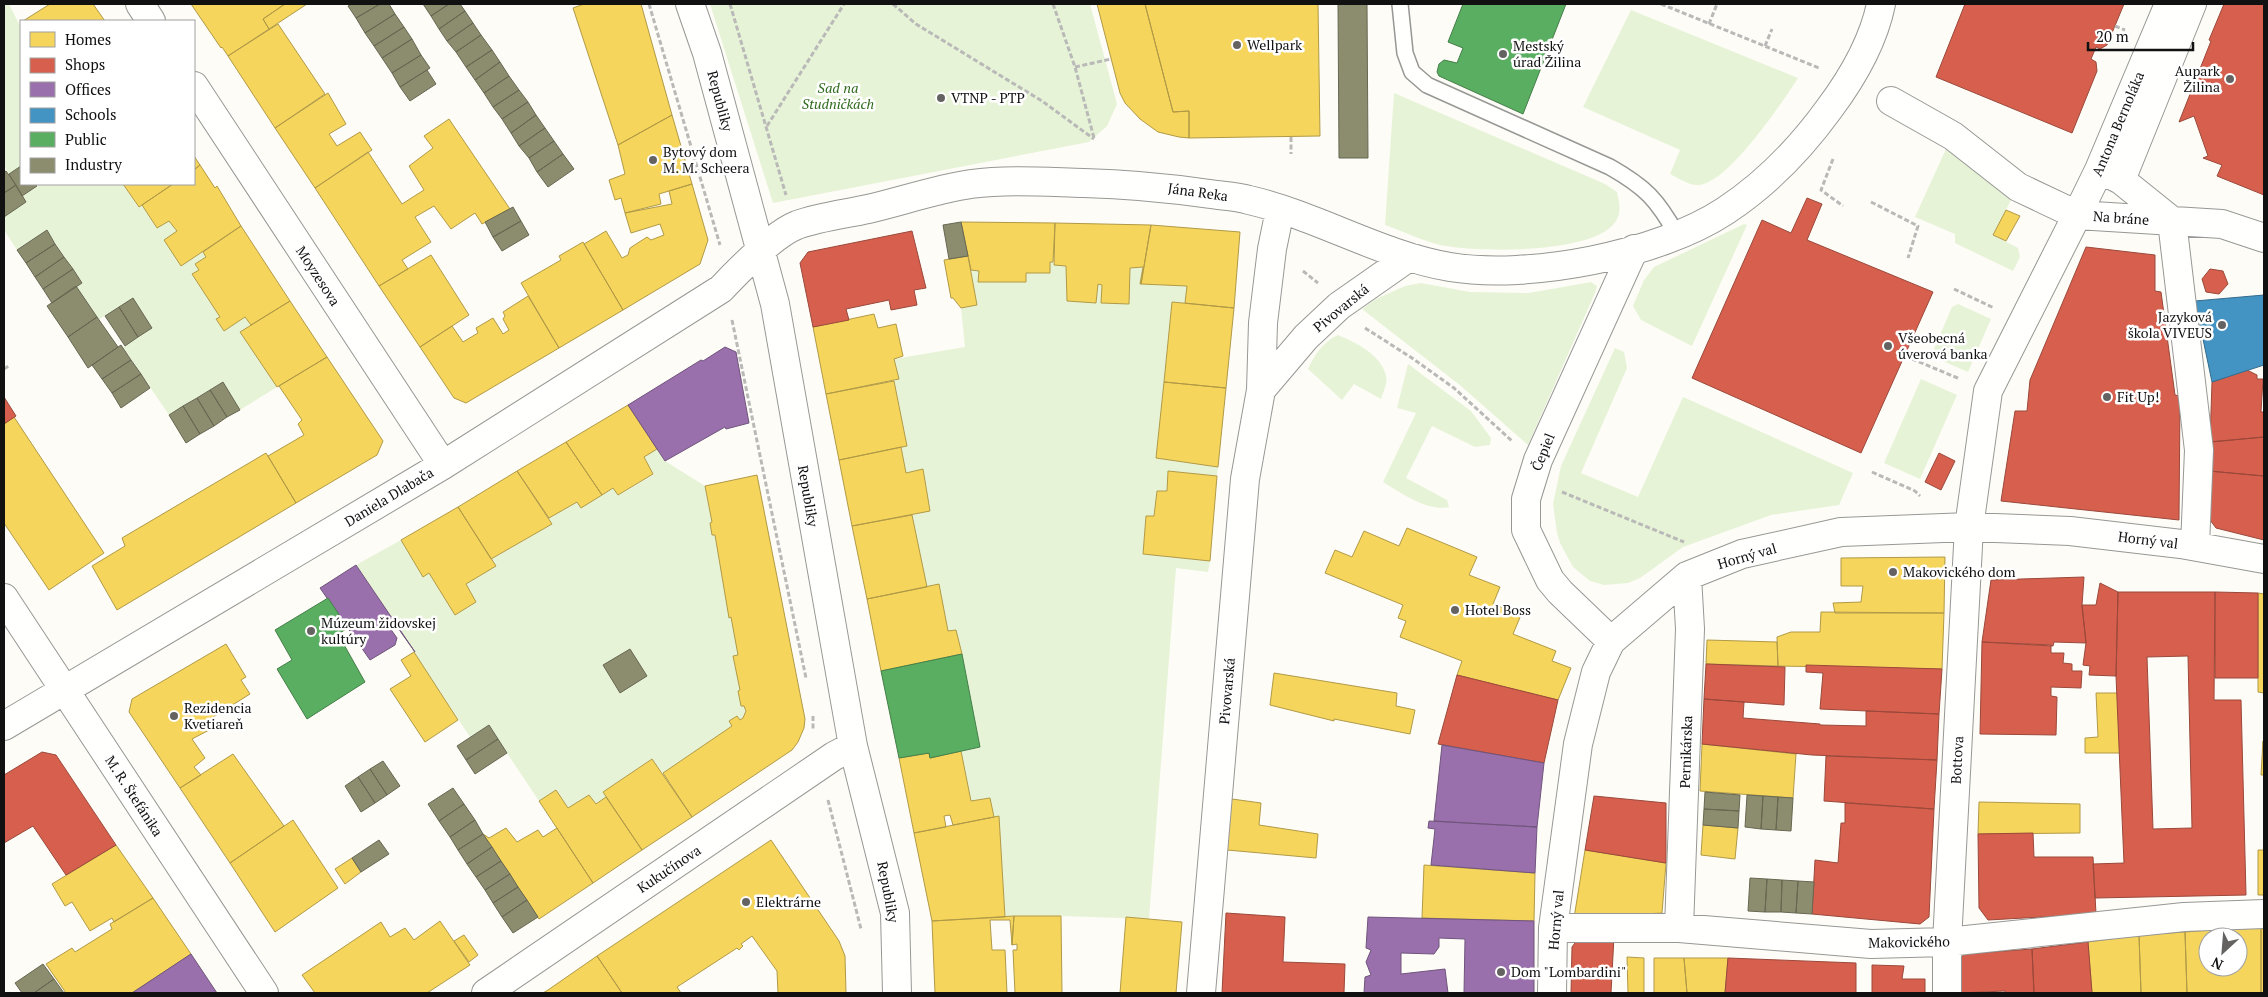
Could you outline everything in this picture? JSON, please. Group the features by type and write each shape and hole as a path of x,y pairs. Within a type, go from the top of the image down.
{"street":[{"path":"140,4 150,20"},
{"name":"Republiky","path":"690,4 707,53 776,311 853,746 894,913 897,993"},
{"name":"Jána Reka","path":"761,251 794,226 971,184 1042,182 1147,186 1248,199 1409,257 1450,267 1496,271 1539,269 1580,263 1634,249 1677,234 1723,212 1762,184 1795,152 1852,78 1877,27 1881,4"},
{"name":"Antona Bernoláka","path":"2110,175 2169,4"},
{"name":"Antona Bernoláka","path":"2077,215 2110,175 2192,4"},
{"name":"Moyzesova","path":"195,88 443,465"},
{"path":"1892,101 1953,136 2018,187 2077,215"},
{"path":"2110,175 2172,221 2199,450 2195,546"},
{"name":"Pivovarská","path":"1202,993 1245,479 1261,390 1263,323 1272,249 1280,210"},
{"name":"Na bráne","path":"1969,527 1988,391 2077,215 2222,224 2264,238"},
{"name":"Čepiel","path":"1611,641 1550,580 1526,530 1526,499 1538,460 1634,249"},
{"name":"Daniela Dlabača","path":"4,726 443,465 721,289 761,251"},
{"name":"Pivovarská","path":"1261,390 1306,337 1339,306 1409,257"},
{"name":"Horný val","path":"1552,993 1553,928 1578,744 1596,672 1611,641 1687,576 1742,554 1841,532 1969,527 2070,531 2195,546 2264,559"},
{"name":"Bottova","path":"1947,993 1947,942 1969,527"},
{"name":"Pernikárska","path":"1679,928 1690,629 1687,576"},
{"name":"M. R. Štefánika","path":"4,598 264,993"},
{"name":"Kukučínova","path":"486,993 834,756 853,746"},
{"name":"Makovického","path":"1553,928 1679,928 1871,944 1947,942 2184,917 2264,914"}],"lane":[{"path":"1400,4 1405,53 1412,72 1427,85 1610,167 1634,180 1662,208 1677,234"}],"path":[{"path":"649,4 721,248"},
{"path":"730,4 784,187"},
{"path":"767,127 844,4"},
{"path":"892,4 916,24 1042,101 1094,139 1076,67 1053,4"},
{"path":"1661,4 1820,68"},
{"path":"1709,24 1717,4"},
{"path":"1765,46 1772,29"},
{"path":"1076,67 1111,59"},
{"path":"1291,137 1291,154"},
{"path":"1836,150 1821,190 1843,206"},
{"path":"1870,202 1918,226 1908,258"},
{"path":"1297,267 1322,288"},
{"path":"1954,290 2023,321"},
{"path":"1357,323 1412,358 1454,388 1518,446"},
{"path":"734,327 807,684"},
{"path":"1905,356 1988,391"},
{"path":"4,369 10,365"},
{"path":"1872,472 1915,491 1921,498"},
{"path":"1561,492 1690,544"},
{"path":"813,713 813,735"},
{"path":"826,793 862,932"}],"green space":[{"path":"4,4 9,4 20,26 20,167 9,174 4,166"},
{"name":"Sad na Studničkách","path":"710,4 1090,4 1117,104 1107,126 1089,142 773,203"},
{"path":"1631,10 1798,78 1780,105 1739,157 1711,181 1695,185 1670,174 1680,150 1583,107"},
{"path":"1394,93 1605,184 1617,192 1619,210 1616,221 1604,232 1584,240 1559,246 1503,250 1436,244 1385,225"},
{"path":"1946,149 2011,200 1993,235 2018,248 2020,257 2013,271 1955,243 1955,234 1915,217"},
{"path":"39,185 124,185 138,207 142,205 156,228 169,221 177,231 181,266 203,252 206,257 195,264 199,270 193,274 220,317 216,320 224,331 245,317 251,325 240,332 277,387 240,410 223,382 169,415 123,347 152,328 133,298 98,320 76,286 82,282 47,231 17,250 4,230 4,217 26,202 22,196"},
{"path":"1744,224 1747,225 1692,346 1641,320 1633,306 1644,280 1654,267"},
{"path":"1050,262 1053,262 1054,265 1066,266 1067,301 1096,303 1098,284 1102,285 1102,303 1128,304 1130,268 1143,267 1140,284 1187,286 1185,303 1172,302 1157,458 1218,467 1217,476 1168,471 1167,491 1157,491 1154,516 1146,516 1143,554 1210,561 1208,572 1176,568 1149,919 1061,916 1005,917 999,816 994,817 990,798 971,801 961,751 980,747 956,630 948,631 927,587 912,515 930,511 923,470 906,473 901,447 907,445 894,381 898,379 894,359 965,347 961,308 977,305 971,270 979,271 979,282 1026,282 1026,273 1050,273"},
{"path":"1591,282 1597,286 1595,293 1528,445 1461,386 1362,309 1376,299 1405,286 1421,283 1470,292 1529,293"},
{"path":"1958,304 1991,319 1968,372 1931,356 1952,307"},
{"path":"1338,335 1367,350 1379,362 1386,379 1381,399 1354,384 1342,400 1308,369 1320,349"},
{"path":"1615,348 1624,352 1627,368 1581,473 1638,497 1683,397 1853,473 1839,505 1771,515 1683,547 1640,578 1628,583 1604,585 1590,581 1573,567 1560,543 1553,504 1561,466"},
{"path":"1408,364 1471,411 1491,438 1490,445 1475,447 1432,426 1406,478 1447,500 1449,507 1432,507 1424,504 1383,482 1416,413 1397,408"},
{"path":"1921,379 1957,395 1920,479 1884,463"},
{"path":"657,449 665,461 705,486 712,522 710,523 712,535 715,535 729,617 731,617 738,655 733,656 740,690 738,692 741,706 745,708 745,714 740,720 736,716 729,721 732,726 663,773 651,759 603,792 606,797 596,804 589,795 568,808 556,790 539,801 489,726 470,737 356,565 401,540 423,577 429,573 455,615 476,602 466,584 491,559 552,524 549,518 577,502 581,508 613,488 619,495 653,475 644,457"}],"building: Homes":[{"path":"50,4 93,4 104,20 25,20"},
{"path":"191,4 285,4 263,19 269,29 228,56"},
{"path":"285,4 307,4 269,29 263,19"},
{"path":"584,4 641,4 672,115 618,145 573,8"},
{"path":"1097,4 1145,4 1173,112 1189,111 1189,138 1158,132 1140,119 1125,103 1120,93"},
{"name":"Wellpark","path":"1145,4 1318,4 1320,136 1189,138 1189,111 1173,112"},
{"path":"278,24 325,94 275,128 228,56"},
{"path":"328,93 346,124 329,134 337,146 360,132 372,150 315,188 275,128"},
{"name":"Bytový dom M. M. Scheera","path":"672,115 692,184 659,194 661,204 625,213 621,198 615,200 609,180 625,174 618,145"},
{"path":"449,119 510,209 482,224 475,213 451,229 434,206 415,217 431,242 402,260 408,269 379,286 315,188 368,152 402,204 424,190 409,166 433,148 424,136"},
{"path":"195,158 200,165 195,169"},
{"path":"200,165 215,188 217,186 241,226 181,266 164,240 177,231 169,221 157,228 142,205 172,185 195,185 195,169"},
{"path":"692,184 708,240 700,264 623,310 584,244 606,231 622,258 628,255 630,248 647,237 651,240 664,235 660,224 631,233 625,213 672,204 669,191"},
{"path":"124,185 172,185 139,207"},
{"path":"2006,210 2020,216 2006,241 1993,235"},
{"path":"961,222 1055,223 1053,262 1050,262 1050,273 1026,273 1026,282 978,282 979,271 971,270"},
{"path":"1055,223 1151,225 1141,284 1143,267 1130,268 1129,304 1101,303 1102,285 1098,284 1096,303 1067,301 1066,266 1054,265"},
{"path":"1151,225 1240,232 1234,308 1185,303 1187,286 1141,284"},
{"path":"241,226 290,301 251,325 245,317 224,331 216,319 220,317 192,274 199,270 195,264 206,257 203,252"},
{"path":"583,242 623,310 559,348 521,283 561,260 559,256"},
{"path":"431,255 469,315 420,347 379,286"},
{"path":"968,256 977,305 961,308 951,298 944,260"},
{"path":"528,296 559,348 466,403 454,398 420,347 452,326 463,342 478,333 476,328 493,318 503,334 509,330 503,319 505,316 503,312"},
{"path":"290,301 327,357 277,387 240,332"},
{"path":"1172,302 1234,308 1226,388 1164,382"},
{"path":"874,314 878,328 896,324 903,356 894,359 899,379 826,394 813,327"},
{"path":"327,357 383,441 377,455 296,503 268,456 304,435 298,424 302,420 279,386"},
{"path":"894,381 907,446 839,460 826,394"},
{"path":"1164,382 1226,388 1218,467 1156,458"},
{"path":"628,405 657,449 644,457 653,474 618,495 613,488 602,495 566,442"},
{"path":"14,417 104,553 49,590 4,523 4,424"},
{"path":"566,442 602,495 581,508 577,502 549,518 517,471"},
{"path":"901,447 906,473 923,469 930,511 852,526 839,460"},
{"path":"266,453 296,503 117,610 92,566 125,546 122,538"},
{"path":"517,471 552,524 491,559 458,507"},
{"path":"1168,471 1217,476 1210,561 1143,554 1146,516 1154,516 1157,491 1167,491"},
{"path":"757,475 805,719 804,728 792,750 692,817 663,773 732,726 729,721 737,716 740,720 743,718 746,711 744,706 741,706 738,691 740,690 733,656 738,655 731,617 729,618 715,535 712,535 710,523 712,522 705,486"},
{"path":"458,507 496,566 466,584 476,602 455,615 429,573 423,577 401,540"},
{"path":"912,515 927,587 867,599 852,526"},
{"name":"Hotel Boss","path":"1407,528 1477,557 1469,575 1500,587 1493,604 1521,615 1513,634 1556,651 1552,661 1571,668 1558,700 1457,675 1462,661 1400,637 1406,621 1398,618 1403,605 1325,573 1335,550 1352,557 1364,531 1399,546"},
{"name":"Makovického dom","path":"1945,557 1944,613 1835,613 1833,603 1861,602 1863,586 1841,586 1841,558"},
{"path":"939,584 948,631 956,630 962,654 881,671 867,599"},
{"path":"2258,593 2264,594 2264,693 2258,692"},
{"path":"1821,612 1944,613 1942,669 1778,666 1777,637 1791,632 1820,632"},
{"path":"1707,640 1777,642 1778,666 1706,664"},
{"name":"Rezidencia Kvetiareň","path":"226,644 246,677 241,680 250,694 210,719 215,725 213,728 192,739 205,758 194,767 201,775 180,788 129,712 132,699"},
{"path":"414,652 458,720 425,742 390,689 411,676 401,660"},
{"path":"1274,673 1397,693 1396,706 1415,710 1410,734 1334,719 1334,721 1270,705"},
{"path":"2096,693 2118,693 2120,753 2085,753 2085,738 2098,737"},
{"path":"2263,741 2264,775 2261,775"},
{"path":"1702,744 1796,754 1793,798 1700,791"},
{"path":"961,751 971,801 990,798 994,817 953,825 950,815 944,816 946,827 914,833 899,758 929,753 930,758"},
{"path":"233,754 284,826 230,863 180,788"},
{"path":"652,759 692,817 642,850 603,792"},
{"path":"556,790 568,808 589,795 596,804 606,797 642,850 593,883 539,801"},
{"path":"1232,799 1261,803 1259,825 1318,834 1316,858 1227,850 1227,824 1229,825"},
{"path":"1979,802 2080,804 2080,833 1978,834"},
{"path":"999,816 1005,917 932,921 914,833"},
{"path":"293,820 338,888 275,932 230,863"},
{"path":"1703,825 1738,828 1735,859 1701,855"},
{"path":"506,828 517,842 538,830 543,837 557,828 593,883 539,919 483,834 489,838"},
{"name":"Elektrárne","path":"771,840 839,941 845,956 846,993 778,993 777,971 752,936 741,944 743,946 739,950 737,948 677,987 681,993 622,993 597,956"},
{"path":"116,845 153,898 114,922 112,918 90,931 72,902 65,906 52,884"},
{"path":"1585,850 1666,863 1662,913 1574,918"},
{"path":"2258,850 2264,850 2264,895 2258,895"},
{"path":"352,858 361,872 345,884 335,869"},
{"path":"1424,865 1535,873 1534,921 1422,918"},
{"path":"153,898 191,954 132,993 66,993 46,964 72,948 75,952 112,929 110,924"},
{"path":"1014,916 1012,945 1010,920 990,920 992,950 1005,950 1007,993 935,993 932,921"},
{"path":"1014,916 1061,916 1062,993 1015,993 1013,950 1017,950 1017,944 1012,945"},
{"path":"1126,917 1182,922 1176,993 1120,993"},
{"path":"440,921 470,965 427,993 315,993 302,975 381,922 390,937 405,928 414,940"},
{"path":"2264,925 2264,993 2261,993 2261,926"},
{"path":"2261,926 2261,993 2187,993 2185,932 2198,931 2198,977 2248,977 2248,927"},
{"path":"2185,932 2187,993 2141,993 2139,935"},
{"path":"464,935 478,955 469,962 454,941"},
{"path":"2139,935 2141,993 2092,993 2088,942"},
{"path":"597,956 622,993 543,993 548,990"},
{"path":"1627,957 1644,958 1644,993 1628,993"},
{"path":"1654,958 1684,958 1687,993 1654,993"},
{"path":"1684,958 1728,958 1725,993 1687,993"}],"building: Shops":[{"path":"1965,4 2124,4 2107,45 2100,49 2096,47 2091,59 2096,62 2097,71 2072,133 1936,77"},
{"name":"Aupark Žilina","path":"2224,4 2264,4 2264,195 2217,176 2222,165 2203,158 2208,156 2194,116 2179,122"},
{"path":"1807,198 1822,204 1807,240 1933,292 1861,453 1692,378 1762,220 1791,233"},
{"path":"912,231 926,288 914,290 917,305 891,310 889,300 846,309 849,320 813,327 800,263 808,252"},
{"path":"2086,247 2155,255 2155,291 2161,292 2175,395 2180,396 2179,520 2001,501 2015,411 2027,411 2030,380"},
{"path":"2210,269 2223,271 2228,284 2219,294 2206,292 2202,279"},
{"path":"2247,370 2257,375 2257,379 2263,379 2261,412 2264,412 2264,437 2210,442 2212,382"},
{"path":"4,397 16,416 4,424"},
{"path":"2264,437 2264,476 2209,471 2210,442"},
{"path":"1939,453 1955,461 1941,490 1925,482"},
{"path":"2209,471 2264,476 2264,540 2216,528 2207,516"},
{"path":"2084,577 2082,605 2086,643 2054,642 2053,646 1982,642 1991,580"},
{"path":"2100,583 2118,592 2116,676 2089,675 2090,666 2083,665 2086,643 2082,605 2096,605"},
{"path":"2118,592 2215,592 2214,700 2241,700 2246,895 2095,898 2093,864 2124,863 2116,676","holes":["2188,656 2192,828 2153,829 2147,657"]},
{"path":"2215,592 2258,593 2258,678 2215,678"},
{"path":"1982,642 2051,645 2051,653 2064,653 2063,663 2072,664 2072,671 2082,671 2081,688 2051,687 2051,696 2057,697 2056,735 1980,734"},
{"path":"1706,664 1785,667 1784,705 1704,699"},
{"path":"1806,665 1942,669 1939,714 1820,709 1823,673 1806,672"},
{"path":"1457,675 1558,700 1544,763 1438,744"},
{"path":"1704,699 1744,702 1743,718 1820,725 1866,726 1866,711 1939,714 1937,760 1812,755 1702,744"},
{"path":"42,752 56,755 116,845 66,875 33,826 4,843 4,775"},
{"path":"1826,756 1937,760 1934,809 1824,801"},
{"path":"1594,796 1666,803 1666,863 1585,850"},
{"path":"1845,803 1934,809 1929,917 1920,924 1812,914 1815,860 1838,863 1841,823 1845,823"},
{"path":"2033,833 2034,857 2093,857 2096,914 1988,920 1979,908 1978,834"},
{"path":"1226,913 1285,917 1283,962 1345,964 1344,993 1222,993"},
{"path":"1580,936 1614,936 1611,993 1571,993 1572,947"},
{"path":"2088,942 2092,993 2034,993 2032,949"},
{"path":"2032,949 2034,993 2005,993 2005,991 1959,993 1960,958 1965,954"},
{"path":"1728,958 1856,963 1856,993 1725,993"},
{"path":"1872,965 1904,966 1902,979 1925,979 1925,993 1872,993"}],"building: Offices":[{"path":"725,347 736,352 749,423 726,429 725,427 665,461 628,405"},
{"path":"356,565 415,652 393,621 387,624 397,638 395,645 370,660 320,588"},
{"path":"1442,745 1544,763 1537,827 1434,821"},
{"path":"1429,821 1537,827 1535,873 1431,865 1435,829 1428,828"},
{"path":"1368,917 1534,921 1534,993 1464,993 1465,939 1439,938 1439,947 1434,954 1401,953 1401,974 1445,969 1448,993 1364,993 1365,977 1371,975 1366,962 1371,950 1366,948"},
{"path":"191,954 217,993 132,993"}],"building: Schools":[{"path":"2264,295 2264,365 2212,382 2195,301"}],"building: Public":[{"name":"Mestský úrad Žilina","path":"1463,4 1566,4 1523,114 1439,76 1437,72 1439,64 1444,60 1457,63 1463,48 1448,42"},
{"path":"328,598 348,628 338,634 365,682 307,719 277,669 292,660 275,630"},
{"path":"962,654 980,747 930,758 929,753 899,758 881,671"}],"building: Industry":[{"path":"352,4 380,4 356,18 348,6"},
{"path":"380,4 389,4 395,14 365,33 356,18"},
{"path":"423,4 449,4 431,16"},
{"path":"449,4 460,4 465,11 439,29 431,16"},
{"path":"1338,4 1367,4 1368,158 1339,158"},
{"path":"465,11 473,23 447,41 439,29"},
{"path":"395,14 404,27 374,46 365,33"},
{"path":"473,23 481,35 456,52 447,41"},
{"path":"404,27 412,39 382,58 374,46"},
{"path":"481,35 492,50 466,67 456,52"},
{"path":"412,39 421,55 392,73 382,58"},
{"path":"492,50 500,62 475,80 466,67"},
{"path":"421,55 430,68 400,87 392,73"},
{"path":"500,62 509,76 484,93 475,80"},
{"path":"427,70 436,84 410,101 400,87"},
{"path":"509,76 519,90 493,107 484,93"},
{"path":"519,90 528,102 502,119 493,107"},
{"path":"528,102 536,115 511,133 502,119"},
{"path":"536,115 545,128 519,146 511,133"},
{"path":"545,128 554,141 529,158 519,146"},
{"path":"554,141 563,154 537,172 529,158"},
{"path":"563,154 574,169 548,187 537,172"},
{"path":"20,167 20,185 37,186 22,196 9,174"},
{"path":"6,171 16,185 4,193 4,172"},
{"path":"16,185 26,202 4,217 4,193"},
{"path":"513,207 521,221 493,237 485,222"},
{"path":"521,221 529,235 502,251 493,237"},
{"path":"961,222 968,256 949,259 943,225"},
{"path":"47,230 55,244 26,263 17,250"},
{"path":"55,244 64,257 35,277 26,263"},
{"path":"64,257 73,269 43,289 35,277"},
{"path":"73,269 82,283 52,303 43,289"},
{"path":"76,286 97,317 68,337 47,306"},
{"path":"133,298 152,328 138,337 119,307"},
{"path":"119,307 138,337 125,346 105,316"},
{"path":"97,317 118,347 88,368 68,337"},
{"path":"121,345 131,360 102,379 92,365"},
{"path":"131,360 141,374 112,393 102,379"},
{"path":"141,374 150,388 121,408 112,393"},
{"path":"223,382 240,410 227,417 210,390"},
{"path":"210,390 227,417 214,426 197,398"},
{"path":"197,398 214,426 200,434 183,406"},
{"path":"183,406 200,434 186,443 169,415"},
{"path":"630,649 647,676 620,693 603,665"},
{"path":"489,725 498,739 466,760 457,746"},
{"path":"498,739 507,753 475,774 466,760"},
{"path":"383,761 400,786 387,795 370,769"},
{"path":"370,769 387,795 375,803 358,777"},
{"path":"358,777 375,803 361,812 345,786"},
{"path":"453,788 464,804 439,821 428,804"},
{"path":"1705,792 1740,795 1739,811 1704,809"},
{"path":"1747,795 1763,796 1761,829 1745,827"},
{"path":"1763,796 1778,797 1776,830 1761,829"},
{"path":"1778,797 1793,798 1791,831 1776,830"},
{"path":"464,804 475,820 450,837 439,821"},
{"path":"1704,809 1739,811 1738,828 1703,825"},
{"path":"475,820 483,834 458,850 450,837"},
{"path":"483,834 492,847 467,864 458,850"},
{"path":"379,840 389,854 361,872 352,858"},
{"path":"492,847 501,861 476,877 467,864"},
{"path":"501,861 510,874 485,890 476,877"},
{"path":"510,874 518,887 493,903 485,890"},
{"path":"1750,878 1767,879 1765,912 1748,911"},
{"path":"1767,879 1782,880 1781,912 1765,912"},
{"path":"1782,880 1798,881 1796,913 1781,912"},
{"path":"1798,881 1814,882 1812,914 1796,913"},
{"path":"518,887 527,900 502,917 493,903"},
{"path":"527,900 538,917 513,933 502,917"},
{"path":"43,964 54,979 34,993 22,993 15,983"},
{"path":"54,979 64,993 34,993"}],"place":[{"name":"Wellpark","path":"1237,45"},
{"name":"Mestský úrad Žilina","path":"1503,54"},
{"name":"Aupark Žilina","path":"2230,79"},
{"name":"VTNP - PTP","path":"941,98"},
{"name":"Bytový dom M. M. Scheera","path":"653,160"},
{"name":"Jazyková škola VIVEUS","path":"2222,325"},
{"name":"Všeobecná úverová banka","path":"1888,346"},
{"name":"Fit Up!","path":"2107,397"},
{"name":"Makovického dom","path":"1893,572"},
{"name":"Hotel Boss","path":"1455,610"},
{"name":"Múzeum židovskej kultúry","path":"311,631"},
{"name":"Rezidencia Kvetiareň","path":"174,716"},
{"name":"Elektrárne","path":"746,902"},
{"name":"Dom \"Lombardini\"","path":"1501,972"}]}
